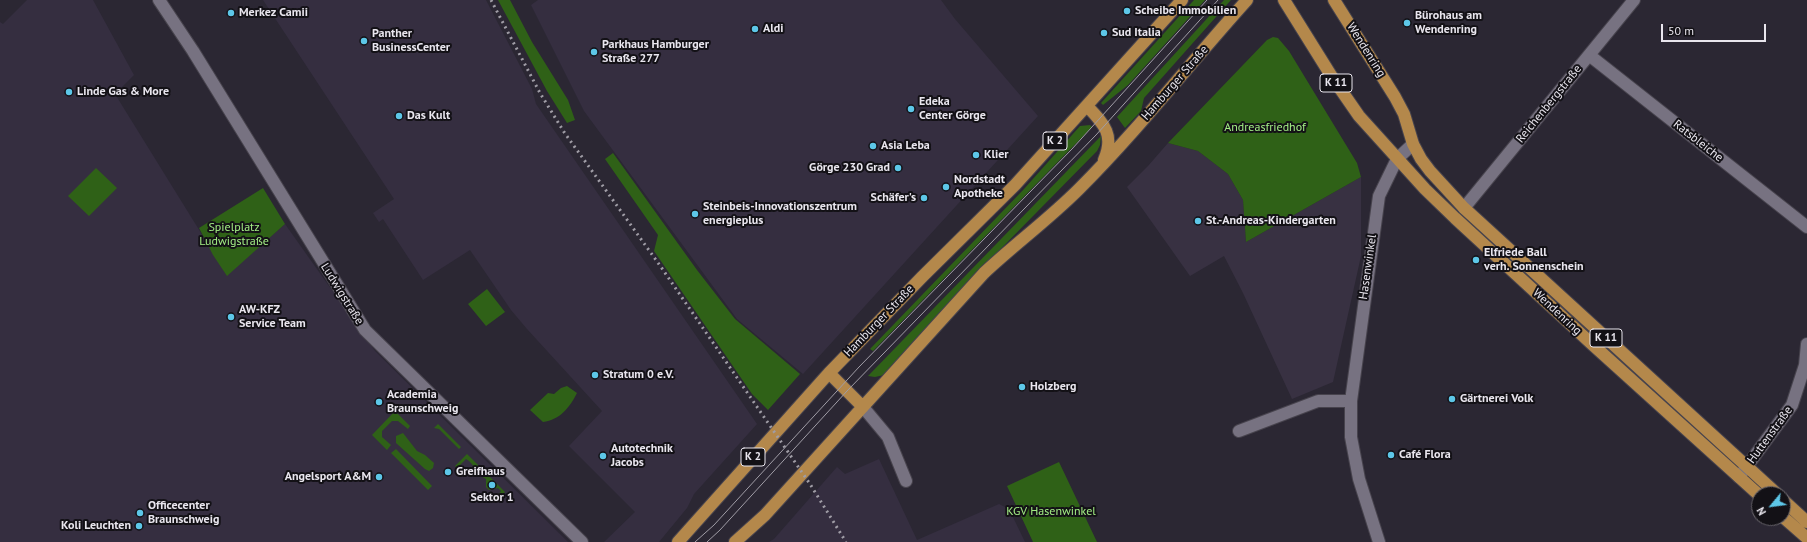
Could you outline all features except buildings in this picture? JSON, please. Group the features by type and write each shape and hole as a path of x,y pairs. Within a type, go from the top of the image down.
{"main road":[{"name":"Hamburger Straße","path":"678,542 829,373 922,277 1015,185 1182,0"},
{"name":"Hamburger Straße","path":"735,542 765,516 984,273 1017,243 1047,220 1102,164 1152,110 1247,0"},
{"name":"Wendenring","path":"1284,0 1332,77 1359,116 1397,159 1455,218 1751,488"},
{"name":"Wendenring","path":"1334,0 1395,97 1404,114 1413,144 1430,172 1464,208 1767,486"},
{"name":"Hamburger Straße","path":"1087,106 1100,119 1109,136 1108,146 1102,164"},
{"path":"829,373 863,407"},
{"path":"1791,507 1807,522"},
{"path":"1791,524 1807,538"}],"street":[{"name":"Ludwigstraße","path":"159,0 365,330 582,542"},
{"name":"Reichenbergstraße","path":"1464,208 1634,0"},
{"name":"Ratsbleiche","path":"1589,55 1807,227"},
{"name":"Hasenwinkel","path":"1379,542 1359,479 1351,437 1351,400 1378,196 1397,159 1413,144"},
{"name":"Huttenstraße","path":"1739,477 1792,405 1805,365 1807,344"},
{"path":"1239,431 1318,400 1351,400"},
{"path":"863,407 888,437 906,481"}],"shaded area":[{"path":"27,0 93,0 134,75 115,94 227,275 285,224 375,351 568,542 0,542 0,22 3,24"},
{"path":"263,0 486,0 532,89 536,104 757,424 694,494 687,508 659,542 604,542 635,512 569,446 602,411 511,310 470,250 423,280 383,219 379,222 373,213 394,199"},
{"path":"538,0 941,0 955,19 1038,116 803,374 737,319 584,111 531,5"},
{"path":"1168,143 1198,151 1228,174 1243,200 1246,242 1361,177 1361,256 1333,382 1292,399 1243,293 1224,256 1190,276 1127,187"},
{"path":"879,459 917,540 999,504 1011,513 1025,542 769,542 774,539 837,467 845,474"}],"green space":[{"path":"498,0 510,0 532,42 568,100 575,120 567,123 547,91"},
{"path":"1194,0 1205,0 1128,85 1103,105 1101,103"},
{"path":"1224,0 1231,0 1144,98 1141,111 1125,128 1117,117"},
{"name":"Andreasfriedhof","path":"1273,37 1278,38 1289,51 1357,163 1361,177 1246,242 1243,200 1228,174 1198,151 1168,143 1267,40"},
{"path":"1090,125 1092,127 873,351 870,349 1024,189 1080,126"},
{"path":"1101,136 1100,145 1097,151 977,273 884,375 875,377 868,376"},
{"path":"613,153 697,270 735,319 800,374 768,410 752,394 654,251 658,235 605,159"},
{"path":"96,168 117,188 89,216 68,196"},
{"name":"Spielplatz Ludwigstraße","path":"263,188 285,224 227,276 213,255 199,228"},
{"path":"487,289 505,312 486,326 468,304"},
{"path":"567,386 577,393 568,408 559,416 543,422 530,410 548,393 554,394 561,388"},
{"path":"395,411 410,426 408,429 398,421 392,421 382,431 382,437 391,445 387,450 372,435"},
{"path":"438,424 461,447 459,449 439,429 434,428"},
{"path":"403,433 417,451 425,455 434,463 433,468 429,471 425,469 396,443 396,436"},
{"path":"396,449 432,486 428,490 391,453"},
{"path":"467,454 505,492 497,501 495,499 501,491 498,488 489,490 486,487 486,479 480,475 469,461 466,459 457,468 455,466"},
{"name":"KGV Hasenwinkel","path":"1059,462 1097,542 1033,542 1007,486"}],"tram line":[{"path":"695,542 714,525 859,367 1072,149 1207,0"},
{"path":"707,542 720,530 847,391 1096,135 1218,0"}],"railway":[{"path":"491,0 540,93 564,132 661,267 810,484 846,542"}],"place":[{"name":"Scheibe Immobilien","path":"1127,11"},
{"name":"Merkez Camii","path":"231,13"},
{"name":"Bürohaus am Wendenring","path":"1407,23"},
{"name":"Aldi","path":"755,29"},
{"name":"Sud Italia","path":"1104,33"},
{"name":"Panther BusinessCenter","path":"364,41"},
{"name":"Parkhaus Hamburger Straße 277","path":"594,52"},
{"name":"Linde Gas & More","path":"69,92"},
{"name":"Edeka Center Görge","path":"911,109"},
{"name":"Das Kult","path":"399,116"},
{"name":"Asia Leba","path":"873,146"},
{"name":"Klier","path":"976,155"},
{"name":"Görge 230 Grad","path":"898,168"},
{"name":"Nordstadt Apotheke","path":"946,187"},
{"name":"Schäfer's","path":"924,198"},
{"name":"Steinbeis-Innovationszentrum energieplus","path":"695,214"},
{"name":"St.-Andreas-Kindergarten","path":"1198,221"},
{"name":"Elfriede Ball verh. Sonnenschein","path":"1476,260"},
{"name":"AW-KFZ Service Team","path":"231,317"},
{"name":"Stratum 0 e.V.","path":"595,375"},
{"name":"Holzberg","path":"1022,387"},
{"name":"Gärtnerei Volk","path":"1452,399"},
{"name":"Academia Braunschweig","path":"379,402"},
{"name":"Café Flora","path":"1391,455"},
{"name":"Autotechnik Jacobs","path":"603,456"},
{"name":"Greifhaus","path":"448,472"},
{"name":"Angelsport A&M","path":"379,477"},
{"name":"Sektor 1","path":"492,485"},
{"name":"Officecenter Braunschweig","path":"140,513"},
{"name":"Koli Leuchten","path":"139,526"}]}
